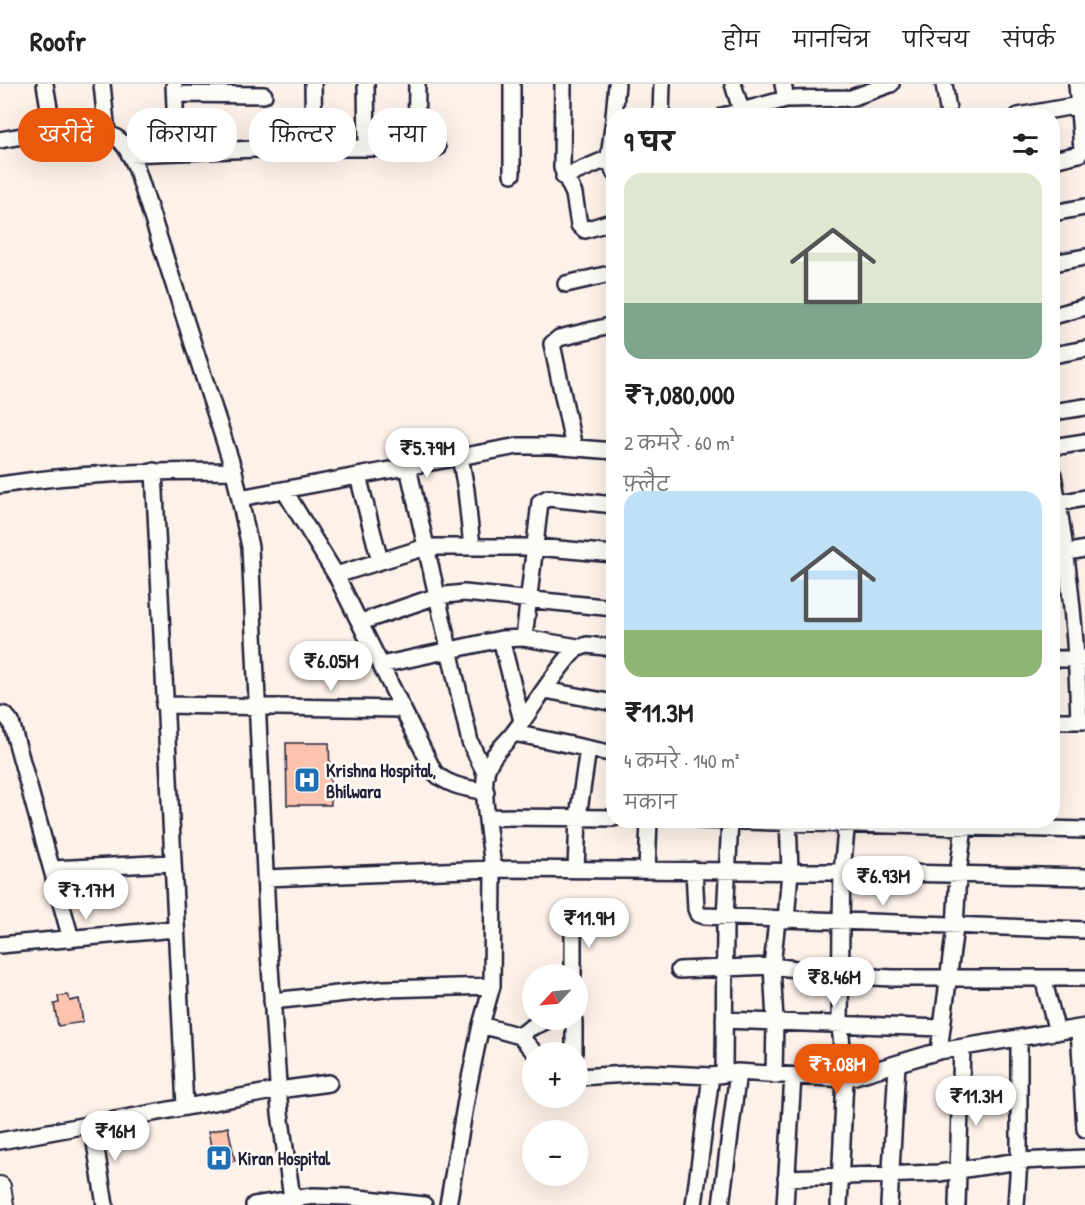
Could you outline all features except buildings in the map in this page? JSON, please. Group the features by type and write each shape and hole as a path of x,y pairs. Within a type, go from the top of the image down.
{"main road":[{"path":"0,1187 3,1205"}],"street":[{"path":"45,84 49,108"},
{"path":"102,84 104,108"},
{"path":"313,84 313,108"},
{"path":"356,148 367,148 366,84"},
{"path":"417,84 417,108"},
{"path":"512,84 512,174"},
{"path":"563,84 561,161 564,177 574,194 581,228 590,229 606,223"},
{"path":"615,108 617,84"},
{"path":"661,108 662,84"},
{"path":"733,84 741,108"},
{"path":"750,108 784,92 838,91 862,94 891,84"},
{"path":"944,84 948,108"},
{"path":"1060,158 1079,154 1082,150 1082,104 1077,84"},
{"path":"175,108 174,89 264,95"},
{"path":"1060,108 1082,104"},
{"path":"0,140 18,137"},
{"path":"115,137 127,151"},
{"path":"133,162 234,471 250,547 272,1001 279,1090 293,1202"},
{"path":"564,177 606,164"},
{"path":"1060,212 1085,207"},
{"path":"1060,262 1085,257"},
{"path":"566,284 606,275"},
{"path":"1060,314 1085,307"},
{"path":"574,448 552,344 559,338 606,327"},
{"path":"1060,354 1085,349"},
{"path":"1060,411 1085,407"},
{"path":"1060,446 1085,442"},
{"path":"240,498 493,449 534,445 606,450"},
{"path":"460,456 472,547"},
{"path":"408,466 470,742 486,775"},
{"path":"0,485 35,480 154,471 234,471"},
{"path":"154,471 185,1107"},
{"path":"358,476 380,561"},
{"path":"284,490 336,574 434,772 442,780 452,784 486,792"},
{"path":"524,638 540,505 545,498 606,504"},
{"path":"1060,502 1085,498"},
{"path":"336,574 426,547 536,547 606,553"},
{"path":"1060,554 1085,549"},
{"path":"1060,556 1077,592 1082,721 1060,721"},
{"path":"361,622 438,596 464,593 606,607"},
{"path":"381,665 501,639 524,638 578,647 587,645 606,647"},
{"path":"501,639 518,727"},
{"path":"448,1205 481,1025 492,986 494,869 486,775 489,763 496,751 518,727 578,647"},
{"path":"1060,659 1081,658"},
{"path":"545,690 606,700"},
{"path":"164,705 403,709"},
{"path":"0,714 9,717 11,722 71,939"},
{"path":"518,727 606,752"},
{"path":"576,870 578,817 588,749"},
{"path":"488,817 606,818"},
{"path":"647,870 650,828"},
{"path":"721,1205 725,1074 725,918 730,828"},
{"path":"774,1075 775,1021 772,966 790,871 788,828"},
{"path":"839,1205 845,1079 840,1025 841,922 842,872 846,828"},
{"path":"939,1051 955,927 964,828"},
{"path":"1004,828 1085,830"},
{"path":"52,869 172,863"},
{"path":"266,878 494,869 790,871 1085,877"},
{"path":"694,870 698,914 725,918 1085,930"},
{"path":"573,924 573,964"},
{"path":"0,945 175,929"},
{"path":"679,970 772,966 840,975 1085,978"},
{"path":"1043,978 1057,1032"},
{"path":"272,1001 384,989 492,986"},
{"path":"724,1020 942,1028"},
{"path":"481,1025 520,1036 526,1042"},
{"path":"588,1076 646,1073 774,1075 845,1079 939,1051 1082,1028 1085,1129"},
{"path":"520,1036 528,1030"},
{"path":"1016,1205 1019,1161 1019,1038"},
{"path":"957,1205 962,1048"},
{"path":"889,1205 897,1065"},
{"path":"694,1205 725,1074"},
{"path":"785,1205 793,1076"},
{"path":"0,1141 329,1083"},
{"path":"92,1124 105,1205"},
{"path":"786,1178 939,1173 1019,1161 1085,1158"},
{"path":"254,1205 293,1202 313,1196 349,1197 424,1205"}],"place":[{"name":"Krishna Hospital, Bhilwara","path":"307,780"},
{"name":"Kiran Hospital","path":"219,1158"}]}
